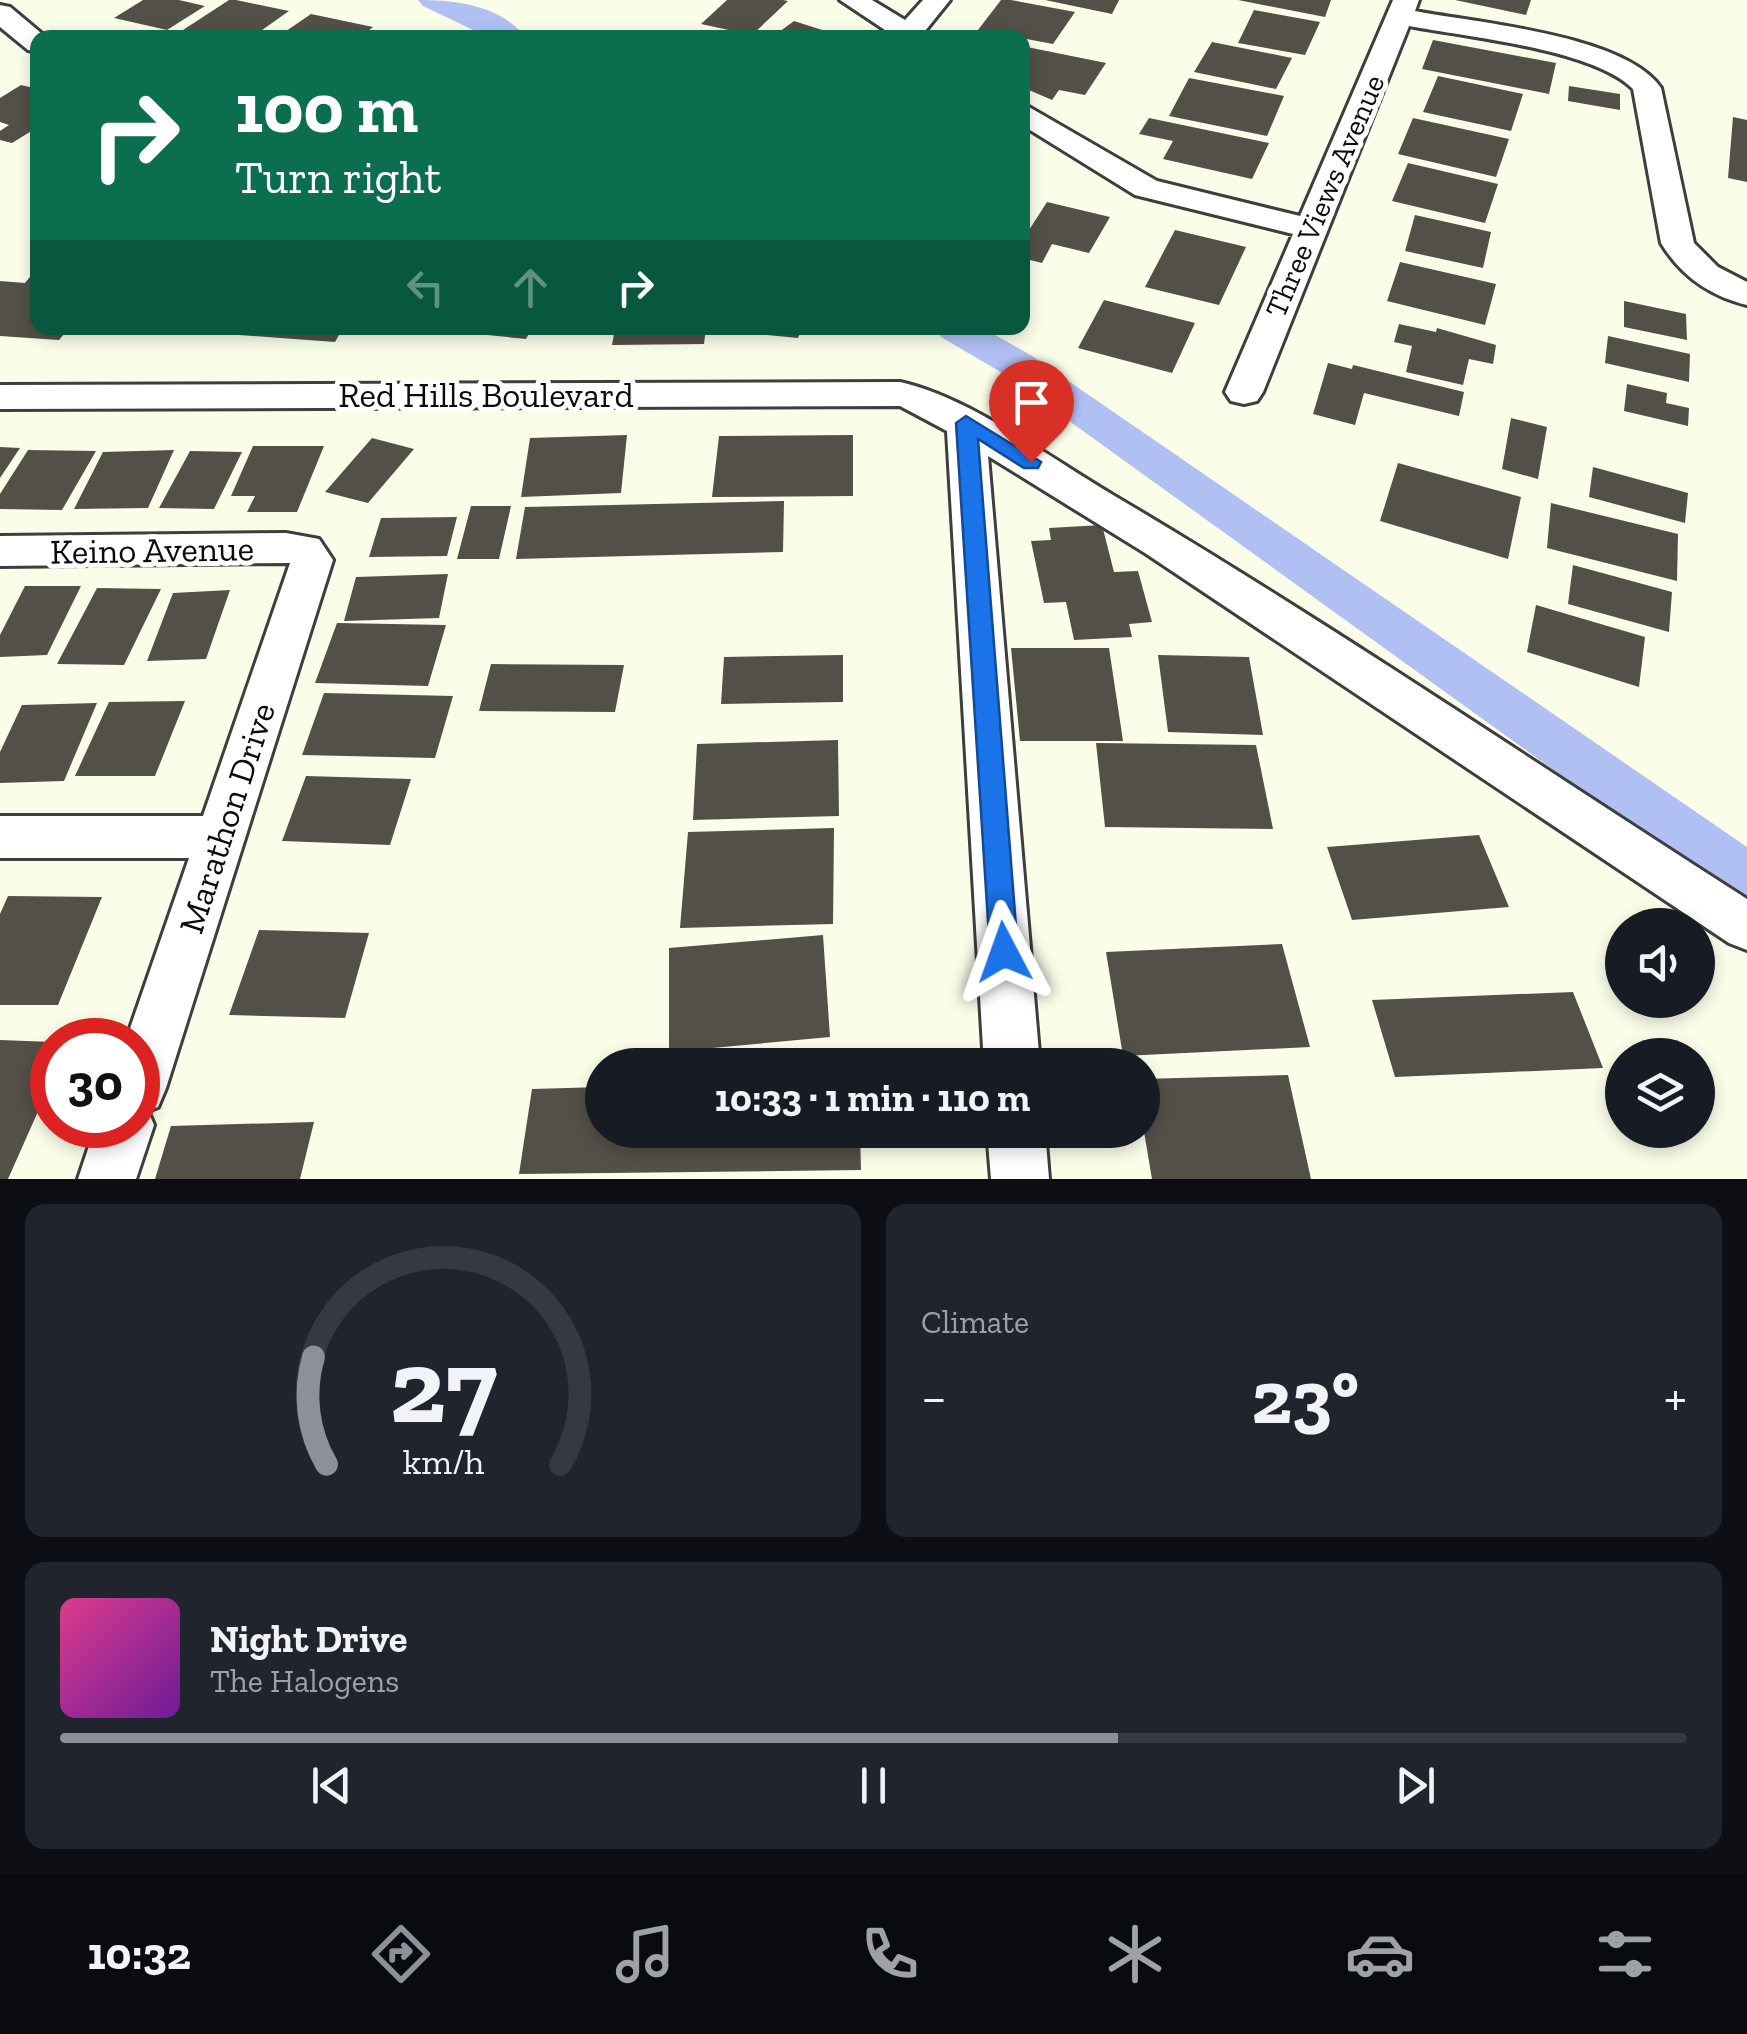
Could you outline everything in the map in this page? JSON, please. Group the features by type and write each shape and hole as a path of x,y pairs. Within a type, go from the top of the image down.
{"street":[{"path":"854,0 905,30"},
{"path":"916,30 937,0"},
{"path":"1403,8 1588,53 1608,59 1639,78 1647,88 1671,214 1671,233 1680,251 1698,269 1747,295"},
{"name":"Three Views Avenue","path":"1244,392 1403,8"},
{"path":"0,12 30,37"},
{"path":"1030,117 1146,188 1312,229"},
{"name":"Red Hills Boulevard","path":"0,397 900,394 922,400 1160,542 1747,928"},
{"path":"966,423 1011,1048"},
{"name":"Keino Avenue","path":"0,552 304,550"},
{"name":"Marathon Drive","path":"160,1022 312,560 304,550"},
{"path":"0,838 222,837"},
{"path":"107,1179 117,1148"},
{"path":"1017,1148 1020,1179"}],"building":[{"path":"143,0 179,0 205,6 167,30 114,18"},
{"path":"229,0 289,11 262,30 183,30"},
{"path":"727,0 788,1 757,30 729,30 701,24"},
{"path":"1001,0 1075,12 1053,44 1030,40 1030,30 978,30"},
{"path":"1045,0 1119,0 1112,14"},
{"path":"1238,0 1331,0 1325,17"},
{"path":"1455,0 1531,0 1526,15"},
{"path":"1254,10 1320,22 1305,55 1238,43"},
{"path":"311,14 373,27 369,30 288,30"},
{"path":"794,21 822,30 782,30"},
{"path":"1433,40 1556,63 1549,94 1422,69"},
{"path":"1212,42 1292,58 1276,89 1194,72"},
{"path":"1030,48 1106,63 1085,95 1059,90 1052,100 1030,90"},
{"path":"1438,76 1523,94 1511,131 1423,112"},
{"path":"1189,78 1284,96 1267,136 1169,116"},
{"path":"21,85 30,87 30,132 12,143 0,140 0,131 9,125 0,122 0,98"},
{"path":"1569,86 1620,94 1620,110 1568,101"},
{"path":"1733,117 1747,120 1747,182 1728,178"},
{"path":"1149,118 1269,143 1252,179 1163,159 1173,141 1139,134"},
{"path":"1413,118 1509,139 1496,177 1398,154"},
{"path":"1408,163 1498,184 1485,223 1392,201"},
{"path":"1047,202 1110,217 1089,253 1052,244 1042,263 1030,260 1030,229"},
{"path":"1415,215 1491,232 1483,268 1405,251"},
{"path":"1175,230 1246,247 1219,305 1145,287"},
{"path":"1400,262 1496,284 1485,325 1387,301"},
{"path":"30,277 30,335 63,335 59,340 0,336 0,281 25,283"},
{"path":"1104,300 1195,323 1172,373 1078,348"},
{"path":"1624,301 1686,314 1687,340 1624,327"},
{"path":"1399,324 1436,332 1437,328 1496,345 1493,364 1469,359 1463,385 1406,372 1412,346 1394,342"},
{"path":"240,335 339,335 335,342"},
{"path":"487,335 528,335 526,339"},
{"path":"614,335 705,335 704,344 612,345"},
{"path":"1608,336 1690,354 1689,382 1605,363"},
{"path":"1328,363 1352,369 1353,365 1464,392 1459,416 1364,393 1355,425 1313,414"},
{"path":"1627,384 1667,393 1666,403 1689,408 1688,426 1624,411"},
{"path":"1511,418 1547,427 1538,479 1502,469"},
{"path":"627,435 621,493 521,497 530,438"},
{"path":"853,435 853,496 712,497 719,436"},
{"path":"372,438 414,449 368,503 325,492"},
{"path":"253,446 324,446 297,512 247,512 255,496 231,496"},
{"path":"0,447 20,448 0,478"},
{"path":"28,450 96,451 62,510 0,509 0,494"},
{"path":"174,450 148,508 74,509 103,452"},
{"path":"190,451 242,452 214,509 159,508"},
{"path":"1398,463 1521,497 1508,559 1380,521"},
{"path":"1593,467 1688,493 1685,523 1589,497"},
{"path":"784,501 783,552 516,559 525,507"},
{"path":"1551,503 1678,534 1677,581 1547,548"},
{"path":"471,506 511,506 499,559 457,559"},
{"path":"457,517 447,556 369,557 381,518"},
{"path":"1102,525 1114,572 1138,571 1152,622 1129,624 1132,637 1074,640 1066,602 1044,603 1031,541 1051,540 1049,528"},
{"path":"1573,565 1672,592 1669,632 1568,604"},
{"path":"448,574 439,618 344,621 356,577"},
{"path":"25,586 81,586 47,655 0,657 0,635"},
{"path":"97,588 161,589 124,665 57,664"},
{"path":"230,590 206,659 147,661 173,593"},
{"path":"1536,605 1645,637 1639,687 1527,652"},
{"path":"337,623 446,625 428,686 315,683"},
{"path":"1011,648 1109,648 1123,741 1020,741"},
{"path":"843,655 843,702 721,704 724,657"},
{"path":"1158,655 1249,657 1263,735 1168,732"},
{"path":"491,664 624,665 615,712 479,711"},
{"path":"324,693 453,696 435,758 302,755"},
{"path":"185,701 155,776 75,776 109,702"},
{"path":"97,703 64,781 0,783 0,752 22,705"},
{"path":"838,740 839,816 693,820 697,744"},
{"path":"1096,743 1256,745 1273,829 1105,827"},
{"path":"306,776 411,779 390,845 282,841"},
{"path":"834,828 833,924 680,928 688,832"},
{"path":"1479,835 1509,907 1352,920 1327,847"},
{"path":"8,896 102,897 58,1005 0,1005 0,914"},
{"path":"259,930 369,933 345,1018 229,1015"},
{"path":"823,935 830,1037 669,1048 669,948"},
{"path":"1282,944 1310,1047 1160,1054 1160,1048 1122,1048 1106,952"},
{"path":"1573,992 1603,1068 1395,1077 1372,1000"},
{"path":"0,1040 30,1041 30,1130 8,1179 0,1179"},
{"path":"1288,1075 1311,1179 1152,1179 1147,1148 1160,1148 1160,1079"},
{"path":"585,1087 585,1148 860,1148 861,1170 519,1174 532,1089"},
{"path":"314,1122 300,1179 155,1179 171,1126"}],"waterway":[{"path":"433,0 500,30"},
{"path":"967,335 1018,365 1747,878"}],"route":[{"path":"1004,952 966,423 1031,462"}]}
